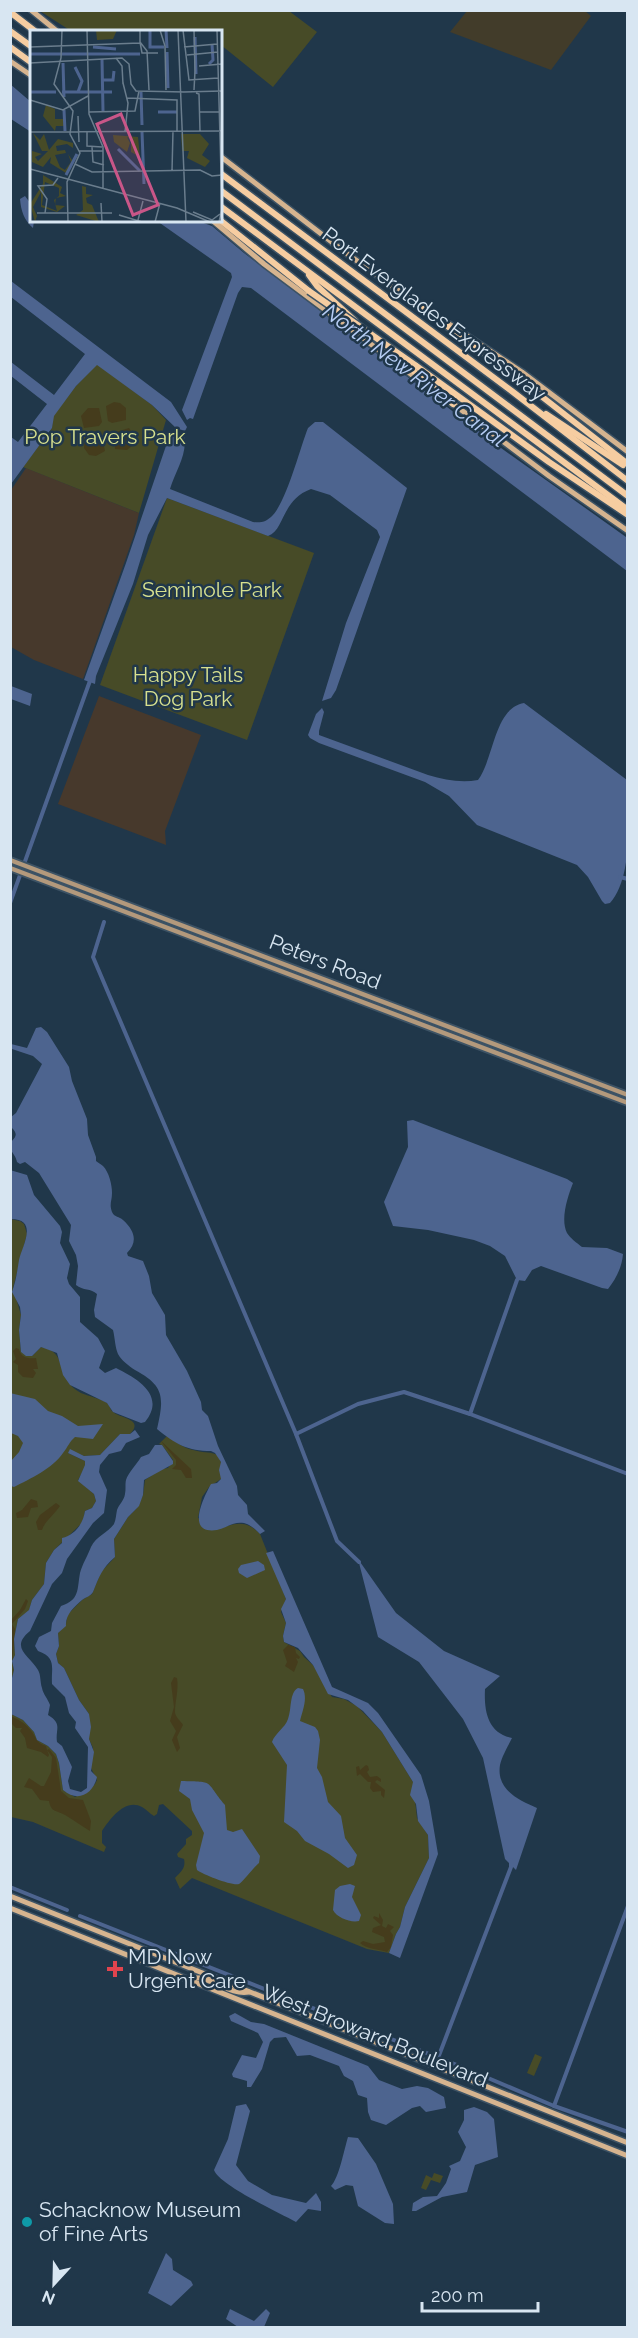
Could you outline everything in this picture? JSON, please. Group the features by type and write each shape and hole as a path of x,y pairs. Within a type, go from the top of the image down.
{"highway":[{"path":"10,12 33,30"},
{"path":"10,31 30,46"},
{"path":"10,47 30,62"},
{"name":"Port Everglades Expressway","path":"222,174 513,392 627,481"},
{"path":"222,192 627,496"},
{"name":"Port Everglades Expressway","path":"222,207 627,513"},
{"path":"222,222 309,291 549,462 627,513"},
{"path":"306,270 316,286 399,360 453,404"},
{"path":"420,306 476,345 605,446 627,466"},
{"path":"513,392 627,466"}],"main road":[{"path":"31,10 56,30"},
{"path":"10,62 30,75"},
{"path":"222,158 346,253 420,306 499,356 627,452"},
{"path":"214,222 273,271 424,385 627,531"},
{"name":"Peters Road","path":"10,860 627,1095"},
{"name":"Peters Road","path":"12,869 627,1103"},
{"name":"West Broward Boulevard","path":"10,1896 627,2143"},
{"path":"10,1901 21,1900"},
{"name":"West Broward Boulevard","path":"10,1908 627,2156"},
{"path":"188,1979 196,1976 240,1994 250,1992"},
{"path":"385,2058 401,2053"}],"shaded area":[{"path":"467,11 585,11 591,16 551,70 450,32"},
{"path":"26,468 139,513 134,535 83,679 34,660 11,647 11,490"},
{"path":"99,696 201,735 165,831 166,845 58,804"}],"green space":[{"path":"40,11 289,11 317,32 273,87 222,46 222,30 69,30"},
{"name":"Pop Travers Park","path":"97,364 152,405 166,420 139,513 23,467 52,428 53,416 76,386"},
{"name":"Seminole Park","path":"167,498 314,553 247,740 100,685"},
{"path":"10,1219 24,1224 27,1234 13,1288 21,1315 19,1330 21,1352 32,1356 41,1347 50,1350 56,1354 72,1387 81,1393 104,1401 115,1414 133,1422 134,1425 130,1434 120,1434 100,1455 84,1456 70,1450 68,1453 85,1461 86,1465 78,1480 94,1494 96,1501 92,1508 85,1511 83,1522 54,1550 46,1563 44,1584 32,1600 29,1611 18,1619 11,1682"},
{"path":"167,1436 186,1448 216,1454 219,1457 222,1469 221,1479 209,1487 202,1497 198,1518 222,1528 237,1524 247,1525 260,1534 286,1599 281,1612 286,1623 284,1642 300,1651 313,1665 332,1697 344,1699 357,1706 382,1732 413,1782 417,1818 428,1835 429,1858 405,1907 400,1927 389,1953 367,1949 192,1878 180,1889 175,1878 182,1870 184,1859 178,1857 177,1854 186,1844 186,1839 192,1835 192,1831 163,1804 159,1805 157,1814 154,1816 136,1805 124,1807 119,1811 102,1831 102,1843 106,1847 104,1852 33,1822 11,1817 11,1714 23,1720 34,1732 37,1740 56,1754 63,1790 75,1797 91,1788 97,1780 90,1766 93,1748 89,1739 89,1714 79,1700 64,1668 58,1663 56,1654 59,1646 58,1633 66,1624 67,1615 82,1600 92,1594 101,1572 115,1557 114,1539 136,1509 143,1495 145,1480 161,1469 168,1468 173,1460 159,1444"},
{"path":"535,2054 542,2057 534,2076 527,2073"},
{"path":"434,2173 443,2176 440,2183 431,2180 426,2190 421,2188 426,2175 432,2178"}],"sand":[{"path":"114,402 126,408 126,420 112,423 108,421 106,406"},
{"path":"88,408 99,408 102,422 99,426 84,428 81,416"},
{"path":"129,428 135,438 133,445 127,450 115,449 116,432"},
{"path":"99,435 102,437 105,451 96,456 89,455 84,448 85,437"},
{"path":"16,1348 25,1357 36,1358 38,1369 33,1369 36,1373 33,1378 23,1377 18,1372 18,1365 13,1362 16,1359 13,1351"},
{"path":"160,1440 191,1469 192,1478 186,1478 181,1470 172,1469 176,1465 176,1460"},
{"path":"31,1499 37,1501 38,1507 31,1508 28,1517 17,1518 16,1513 22,1510"},
{"path":"56,1503 60,1506 42,1530 38,1530 36,1522 40,1515"},
{"path":"26,1599 28,1601 25,1609 12,1624 15,1629 11,1678 11,1620"},
{"path":"288,1645 295,1647 300,1657 296,1658 298,1662 294,1672 285,1666 287,1662 283,1650"},
{"path":"174,1677 177,1678 175,1714 183,1725 177,1737 180,1748 177,1752 172,1740 176,1731 170,1721 174,1707 171,1683"},
{"path":"11,1716 25,1724 38,1742 46,1746 48,1757 41,1752 27,1748 25,1738 20,1731 22,1728 16,1728 11,1723"},
{"path":"49,1749 56,1758 61,1791 69,1798 83,1800 91,1821 90,1831 53,1809 49,1801 40,1800 32,1789 24,1787 29,1778 44,1786 51,1772 52,1757 47,1750"},
{"path":"366,1765 370,1777 377,1776 381,1779 381,1782 377,1780 375,1782 385,1790 384,1798 381,1791 373,1792 370,1788 371,1782 360,1774 357,1776 356,1767 359,1766 360,1770"},
{"path":"379,1913 383,1920 382,1926 386,1928 388,1924 394,1927 390,1931 393,1935 391,1947 387,1952 369,1948 360,1943 363,1941 373,1944 385,1942 384,1937 372,1932 373,1928 381,1925 373,1918 374,1916 379,1918"}],"water":[{"path":"10,84 30,101 30,131 11,119"},
{"path":"25,196 30,203 30,222 34,222 33,228 25,218 20,199"},
{"path":"158,222 201,222 212,226 244,253 501,448 626,537 627,571 251,288 242,287 238,293 193,419 187,420 182,410 232,277 231,273"},
{"path":"11,281 171,402 187,427 185,431 176,428 152,405 97,365 76,386 54,416 52,428 11,484 11,437 18,442 47,404 11,376 11,362 54,395 85,354 11,297"},
{"path":"315,422 323,422 407,488 336,690 331,698 322,701 346,623 380,537 377,530 330,495 311,489 294,500 278,528 268,536 167,498 148,535 133,584 96,676 95,684 84,680 168,440 176,433 184,436 185,443 183,456 170,489 253,522 261,522 271,517 277,510 308,428"},
{"path":"11,686 32,694 30,706 11,699"},
{"path":"524,703 627,780 626,861 618,891 610,903 605,904 602,901 588,877 577,865 477,825 449,796 425,782 319,743 308,735 316,714 322,708 324,712 319,735 428,775 453,780 478,780 488,760 500,724 514,707"},
{"path":"41,1027 47,1032 69,1067 87,1119 88,1135 96,1161 102,1165 110,1179 112,1212 123,1220 134,1236 133,1245 127,1253 128,1256 143,1261 152,1293 165,1315 166,1335 187,1371 201,1402 202,1410 208,1416 218,1446 237,1486 238,1495 247,1505 248,1514 265,1531 260,1534 244,1523 217,1530 207,1530 201,1526 199,1513 211,1484 221,1479 219,1470 221,1462 215,1453 182,1446 157,1429 161,1401 157,1388 121,1358 117,1351 113,1330 95,1317 97,1294 76,1285 78,1266 76,1255 69,1241 71,1225 39,1173 25,1162 20,1164 17,1162 10,1148 16,1134 11,1127 11,1117 16,1113 42,1064 33,1056 12,1049 11,1044 27,1048 36,1028"},
{"path":"413,1120 573,1183 564,1221 568,1235 582,1247 607,1248 623,1254 618,1273 608,1289 541,1266 532,1270 525,1281 517,1280 505,1256 490,1246 474,1240 428,1230 393,1226 384,1202 408,1147 407,1121"},
{"path":"10,1170 27,1175 34,1195 60,1226 62,1232 60,1243 70,1264 67,1278 80,1297 80,1322 98,1338 105,1351 99,1368 105,1373 116,1368 140,1382 146,1389 153,1404 145,1422 141,1423 113,1412 107,1403 70,1385 63,1375 57,1353 41,1347 32,1356 26,1356 21,1352 20,1307 12,1292 27,1229 20,1220 11,1219"},
{"path":"10,1393 35,1399 48,1411 78,1426 103,1424 93,1439 75,1437 53,1464 41,1473 14,1487 11,1486 11,1461 23,1443 18,1436 11,1433"},
{"path":"135,1430 140,1437 126,1443 121,1451 109,1454 100,1465 99,1472 107,1490 104,1513 93,1523 67,1559 62,1573 52,1584 30,1631 21,1642 23,1652 39,1672 43,1690 50,1705 48,1715 57,1724 57,1742 62,1746 72,1767 68,1781 70,1789 81,1792 87,1788 88,1747 75,1728 76,1722 69,1713 65,1697 52,1684 51,1660 35,1646 39,1637 51,1631 52,1623 61,1606 75,1597 81,1570 91,1547 114,1524 129,1474 141,1457 149,1454 155,1445 162,1445 173,1464 144,1480 143,1495 139,1506 128,1517 114,1539 115,1557 104,1569 92,1593 73,1608 67,1618 66,1626 58,1633 59,1646 56,1654 58,1663 64,1668 79,1700 89,1714 91,1727 89,1739 94,1752 91,1771 97,1777 88,1792 74,1796 63,1790 56,1754 37,1740 34,1732 23,1720 11,1714 14,1639 18,1619 29,1610 32,1600 44,1584 46,1563 54,1550 62,1543 62,1538 78,1528 85,1511 92,1508 96,1501 94,1494 78,1481 85,1461 68,1453 70,1449 84,1456 100,1455 120,1434 130,1434"},
{"path":"273,1551 332,1687 368,1703 378,1713 421,1775 429,1801 438,1854 400,1958 389,1953 400,1927 405,1907 429,1858 428,1835 418,1821 416,1804 410,1795 413,1782 382,1732 363,1711 348,1700 328,1694 313,1665 298,1648 284,1642 286,1623 281,1609 286,1599 266,1553"},
{"path":"358,1559 396,1613 444,1651 500,1676 485,1689 485,1697 492,1726 512,1738 500,1765 500,1774 510,1793 537,1808 516,1870 505,1859 483,1758 463,1719 419,1662 378,1637"},
{"path":"258,1561 264,1565 265,1570 247,1578 239,1573 238,1569 241,1565"},
{"path":"298,1688 303,1689 305,1697 300,1721 315,1727 318,1731 320,1740 317,1768 322,1777 328,1802 341,1816 345,1838 357,1855 354,1865 348,1868 305,1841 297,1831 284,1822 287,1765 272,1742 287,1722 293,1694"},
{"path":"181,1781 208,1784 225,1805 227,1830 233,1832 242,1829 260,1856 259,1863 239,1884 218,1880 197,1870 196,1865 204,1833 192,1810 190,1799 179,1791"},
{"path":"350,1884 355,1886 352,1897 361,1915 359,1921 344,1919 333,1910 335,1890 340,1886"},
{"path":"235,2013 251,2022 264,2024 368,2066 379,2080 402,2089 417,2086 428,2088 444,2097 446,2108 426,2112 420,2106 412,2108 386,2125 371,2120 367,2098 358,2095 353,2081 344,2076 339,2066 310,2055 297,2056 286,2037 274,2038 270,2042 262,2069 251,2087 247,2087 247,2081 233,2077 232,2074 242,2055 256,2058 263,2042 258,2033 231,2021 229,2016"},
{"path":"246,2104 250,2111 236,2165 248,2181 272,2195 306,2203 316,2193 321,2202 321,2211 308,2209 296,2222 238,2191 218,2176 214,2170 228,2139 236,2106"},
{"path":"474,2107 487,2112 494,2119 498,2157 475,2165 467,2192 442,2197 412,2211 413,2203 423,2197 437,2196 446,2183 451,2169 449,2166 460,2161 466,2147 458,2132 464,2120 464,2110"},
{"path":"348,2137 358,2138 376,2164 393,2204 394,2224 385,2223 358,2206 353,2186 346,2185 335,2190 331,2186 339,2170"},
{"path":"166,2253 172,2259 173,2270 191,2281 193,2285 171,2306 148,2293"},
{"path":"230,2309 254,2321 266,2309 270,2313 264,2327 238,2327 226,2319"}],"waterway":[{"path":"10,903 91,678"},
{"path":"620,877 628,879"},
{"path":"104,922 93,957 296,1434 337,1541 359,1562"},
{"path":"296,1434 358,1404 404,1392 470,1414 517,1280"},
{"path":"470,1414 628,1474"},
{"path":"438,2058 511,1867 511,1860"},
{"path":"10,1887 67,1910"},
{"path":"554,2106 628,1906"},
{"path":"80,1916 462,2067"},
{"path":"481,2075 554,2106 628,2132"}],"place":[{"name":"MD Now Urgent Care","path":"115,1969"},
{"name":"Schacknow Museum of Fine Arts","path":"27,2222"}],"water label":[{"name":"North New River Canal","path":"415,375"}],"park label":[{"name":"Happy Tails Dog Park","path":"188,687"}]}
